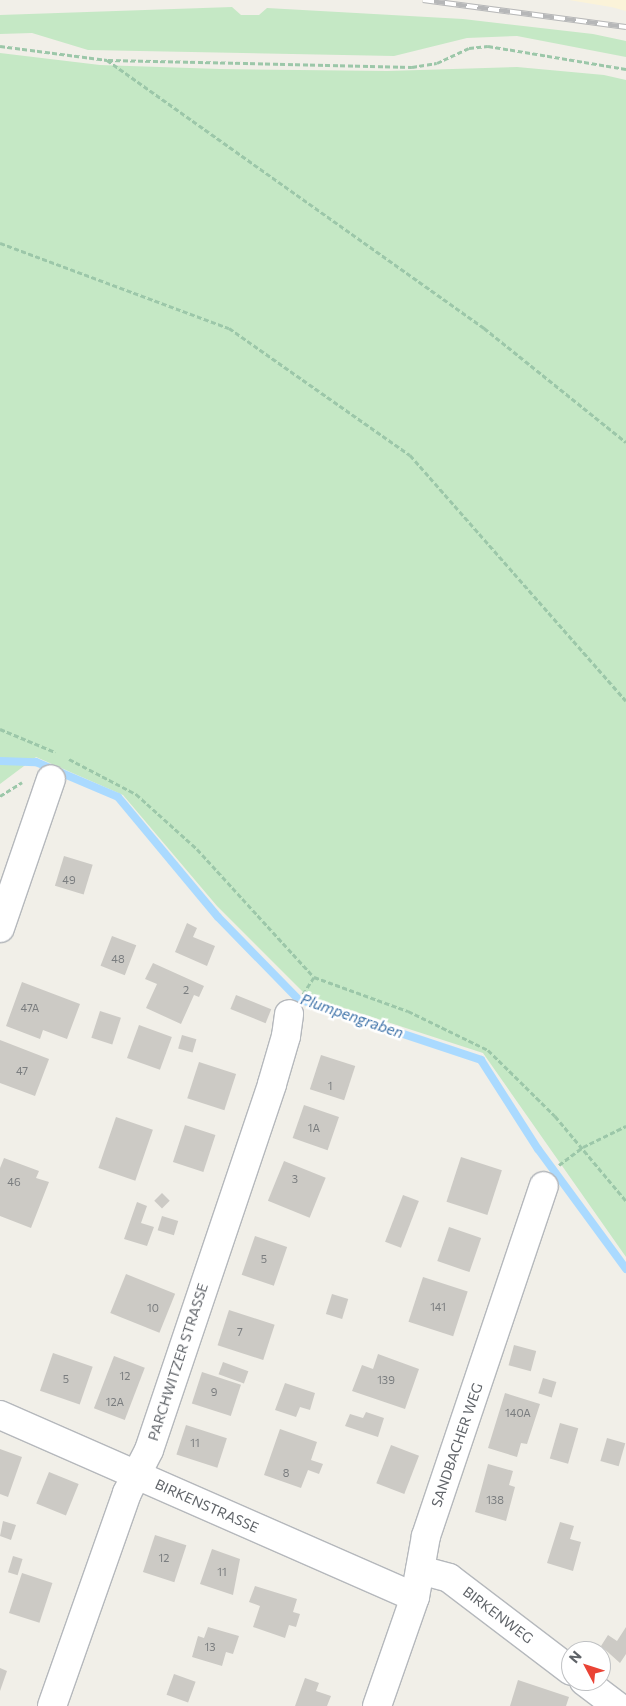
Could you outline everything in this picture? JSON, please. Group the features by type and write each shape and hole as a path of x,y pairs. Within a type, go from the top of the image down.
{"street":[{"path":"0,928 51,779"},
{"name":"PARCHWITZER STRASSE","path":"52,1706 127,1493 149,1450 272,1084 286,1036 289,1014"},
{"name":"SANDBACHER WEG","path":"377,1706 415,1597 426,1536 550,1176"},
{"name":"BIRKENSTRASSE","path":"0,1414 415,1597"},
{"name":"BIRKENWEG","path":"420,1570 449,1578 561,1663"},
{"path":"597,1691 617,1706"}],"path":[{"path":"0,46 107,60 412,67 437,63 469,48 488,46 626,69"},
{"path":"107,60 484,328 626,442"},
{"path":"0,243 229,328 410,455 626,700"},
{"path":"0,729 60,754 136,794 197,849 314,978 408,1010 488,1050 583,1147 626,1201"},
{"path":"309,986 314,978"},
{"path":"550,1176 583,1147 626,1126"}],"green space":[{"path":"232,7 241,15 259,15 267,8 463,19 593,34 626,41 626,57 517,36 467,38 394,56 88,50 32,33 0,34 0,15"},
{"path":"0,53 100,65 220,69 387,71 517,67 604,75 626,80 626,1257 483,1053 307,996 217,906 123,795 36,757 0,784"}],"sand":[{"path":"569,0 626,0 626,11 611,7"}],"building":[{"path":"64,856 93,865 84,894 55,886"},
{"path":"187,923 197,928 193,937 215,946 207,966 175,952"},
{"path":"112,936 136,945 125,975 101,966"},
{"path":"153,963 204,986 199,997 194,995 181,1024 146,1008 157,984 145,979"},
{"path":"22,982 80,1004 67,1039 43,1030 40,1039 6,1026"},
{"path":"236,995 271,1009 266,1023 230,1009"},
{"path":"100,1011 121,1018 112,1044 91,1038"},
{"path":"139,1025 172,1037 160,1070 127,1058"},
{"path":"182,1035 196,1039 193,1053 178,1048"},
{"path":"0,1040 49,1059 35,1096 0,1083"},
{"path":"321,1055 355,1066 344,1100 310,1089"},
{"path":"199,1062 236,1074 224,1110 187,1098"},
{"path":"304,1105 339,1117 328,1150 293,1138"},
{"path":"116,1117 153,1130 135,1181 98,1168"},
{"path":"185,1125 215,1135 203,1172 173,1162"},
{"path":"461,1157 502,1170 487,1215 446,1202"},
{"path":"4,1158 39,1171 36,1178 49,1182 31,1228 0,1216 0,1168"},
{"path":"284,1161 326,1178 310,1218 268,1201"},
{"path":"162,1193 170,1201 162,1209 154,1201"},
{"path":"403,1195 419,1201 401,1248 385,1242"},
{"path":"137,1202 147,1206 141,1223 154,1227 147,1246 124,1239"},
{"path":"162,1216 178,1221 174,1235 158,1230"},
{"path":"449,1227 481,1238 469,1272 437,1261"},
{"path":"255,1236 287,1247 274,1286 242,1275"},
{"path":"126,1274 175,1294 159,1333 110,1313"},
{"path":"423,1277 468,1292 453,1336 408,1322"},
{"path":"332,1294 348,1299 342,1319 326,1314"},
{"path":"229,1310 275,1325 263,1360 218,1345"},
{"path":"514,1345 536,1351 531,1371 509,1365"},
{"path":"53,1353 93,1367 80,1404 40,1391"},
{"path":"378,1354 419,1369 405,1409 352,1391 362,1365 373,1369"},
{"path":"114,1356 145,1368 125,1420 94,1408"},
{"path":"223,1362 248,1371 244,1383 219,1374"},
{"path":"202,1372 241,1385 231,1416 192,1403"},
{"path":"543,1378 556,1382 552,1397 538,1393"},
{"path":"285,1383 315,1393 310,1410 300,1407 296,1417 275,1410"},
{"path":"505,1393 540,1404 527,1444 521,1443 517,1457 488,1448"},
{"path":"366,1412 384,1418 378,1437 345,1426 350,1414 363,1418"},
{"path":"560,1423 578,1428 568,1464 550,1459"},
{"path":"186,1425 227,1438 217,1468 176,1454"},
{"path":"280,1429 317,1442 311,1460 323,1464 319,1474 308,1470 301,1488 264,1475"},
{"path":"607,1438 625,1443 619,1466 600,1461"},
{"path":"391,1445 419,1456 404,1494 376,1483"},
{"path":"0,1449 22,1457 8,1497 0,1494"},
{"path":"488,1464 513,1471 509,1485 515,1487 506,1521 475,1512"},
{"path":"49,1472 79,1484 66,1516 36,1504"},
{"path":"3,1521 16,1525 11,1540 0,1536"},
{"path":"560,1522 574,1526 570,1539 581,1542 573,1571 547,1563"},
{"path":"155,1535 186,1545 174,1582 143,1572"},
{"path":"212,1549 240,1559 233,1595 200,1584"},
{"path":"13,1556 23,1559 18,1575 8,1572"},
{"path":"22,1573 52,1583 39,1623 9,1613"},
{"path":"255,1586 297,1599 293,1612 300,1614 296,1627 289,1625 285,1638 253,1627 260,1606 249,1602"},
{"path":"208,1627 239,1636 233,1654 226,1652 222,1666 192,1657 198,1636 204,1638"},
{"path":"626,1627 626,1654 620,1663 611,1655 611,1641 604,1641 608,1635 617,1641"},
{"path":"0,1668 7,1671 0,1691"},
{"path":"174,1674 196,1682 188,1703 166,1695"},
{"path":"305,1678 319,1683 316,1691 331,1696 327,1706 295,1706"},
{"path":"518,1680 569,1697 566,1706 510,1706"}],"waterway":[{"name":"Plumpengraben","path":"0,761 36,762 118,797 218,917 298,999 481,1060 538,1149 626,1269"}],"railway":[{"path":"423,0 626,27"}]}
